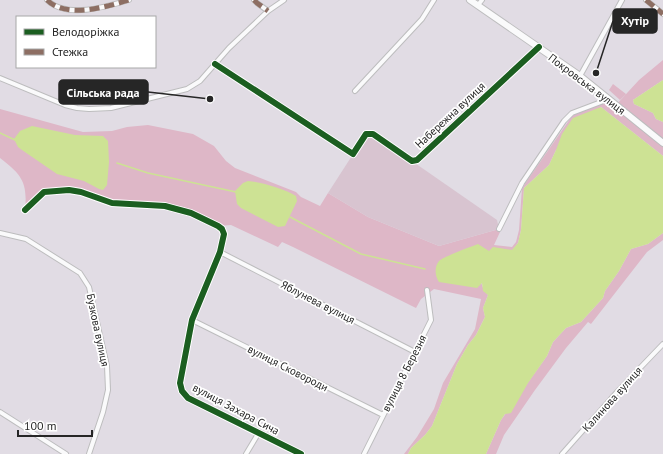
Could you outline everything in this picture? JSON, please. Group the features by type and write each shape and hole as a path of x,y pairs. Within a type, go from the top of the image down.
{"street":[{"path":"47,0 53,5 63,8 81,10 101,8 129,0"},
{"path":"254,0 268,11"},
{"path":"0,78 65,104 89,110 111,108 187,89 200,81 216,64 228,48 268,11 284,0"},
{"path":"354,91 422,19 434,0"},
{"name":"Покровська вулиця","path":"470,0 480,2 580,76 663,143"},
{"path":"580,76 622,0"},
{"path":"646,0 663,14"},
{"name":"Набережна вулиця","path":"216,64 353,154 366,134 373,134 412,161 417,160 539,47"},
{"path":"500,229 522,183 564,121 572,113 609,99"},
{"name":"вулиця Захара Сича","path":"25,210 44,192 69,190 81,192 112,202 165,206 191,213 222,229 224,234 220,252 192,320 180,383 182,391 188,398 301,454"},
{"name":"Бузкова вулиця","path":"0,233 26,239 80,273 89,286 107,366 108,390 89,454"},
{"name":"Яблунева вулиця","path":"220,252 415,352"},
{"name":"вулиця 8 Березня","path":"364,454 431,320 427,290"},
{"name":"вулиця Сковороди","path":"192,320 383,415"},
{"name":"Калинова вулиця","path":"562,454 617,392 663,344"},
{"path":"0,412 66,454"},
{"name":"вулиця Захара Сича","path":"246,454 258,434"}],"shaded area":[{"path":"663,60 663,80 633,100 634,104 653,113 656,119 663,122 663,156 601,107 556,150 549,165 524,188 521,230 518,243 512,251 493,248 481,282 488,295 483,308 485,317 476,335 468,345 457,364 432,426 411,448 408,454 404,454 417,437 434,409 443,383 475,329 481,299 434,289 421,299 416,308 282,242 278,247 231,225 218,226 191,213 165,206 112,202 81,192 44,192 25,210 26,200 22,180 13,169 0,158 0,109 83,132 112,131 127,127 148,125 193,134 214,146 226,161 235,168 296,192 301,197 320,206 328,193 368,217 439,246 499,229 500,232 494,245 512,247 516,242 519,230 522,188 572,116 609,99 616,105 639,80"},
{"path":"663,80 663,122 656,119 653,113 634,104 633,100"},
{"path":"613,84 626,94 620,100 609,90"},
{"path":"601,107 663,156 663,233 648,244 631,249 619,271 605,291 603,298 581,322 566,328 553,342 547,356 528,383 511,413 505,414 501,420 486,454 408,454 411,448 432,426 457,364 468,345 476,335 485,317 483,308 488,295 483,291 482,283 477,288 439,282 436,272 437,263 446,257 478,244 489,251 493,247 512,250 518,243 521,230 524,188 549,165 562,134 573,118"},
{"path":"32,126 75,135 103,136 108,141 109,162 107,185 103,190 84,181 57,174 18,147 14,139 20,131"},
{"path":"366,134 373,134 497,220 499,229 439,246 368,217 328,193"},
{"path":"248,181 273,186 296,196 297,201 285,226 278,227 241,208 237,204 235,191 243,183"},
{"path":"663,233 663,240 647,252 591,324 588,322 566,348 504,435 496,454 486,454 501,420 547,356 553,342 566,328 581,322 603,298 605,291 619,271 631,249 648,244"}],"waterway":[{"path":"0,133 15,140"},
{"path":"117,163 148,173 236,192"},
{"path":"290,217 361,254 425,269"}],"marked path":[{"path":"47,0 55,6 75,10 86,10 109,6 129,0"},
{"path":"254,0 268,11"},
{"path":"646,0 663,14"}],"cycle path":[{"path":"215,64 353,154 366,134 373,134 412,161 417,160 539,47"},
{"path":"25,210 44,192 69,190 81,192 112,203 165,206 191,213 222,229 224,234 220,252 192,320 180,383 182,391 188,398 301,454"}],"place":[{"name":"Хутір","path":"596,73"},
{"name":"Сільська рада","path":"210,99"}]}
